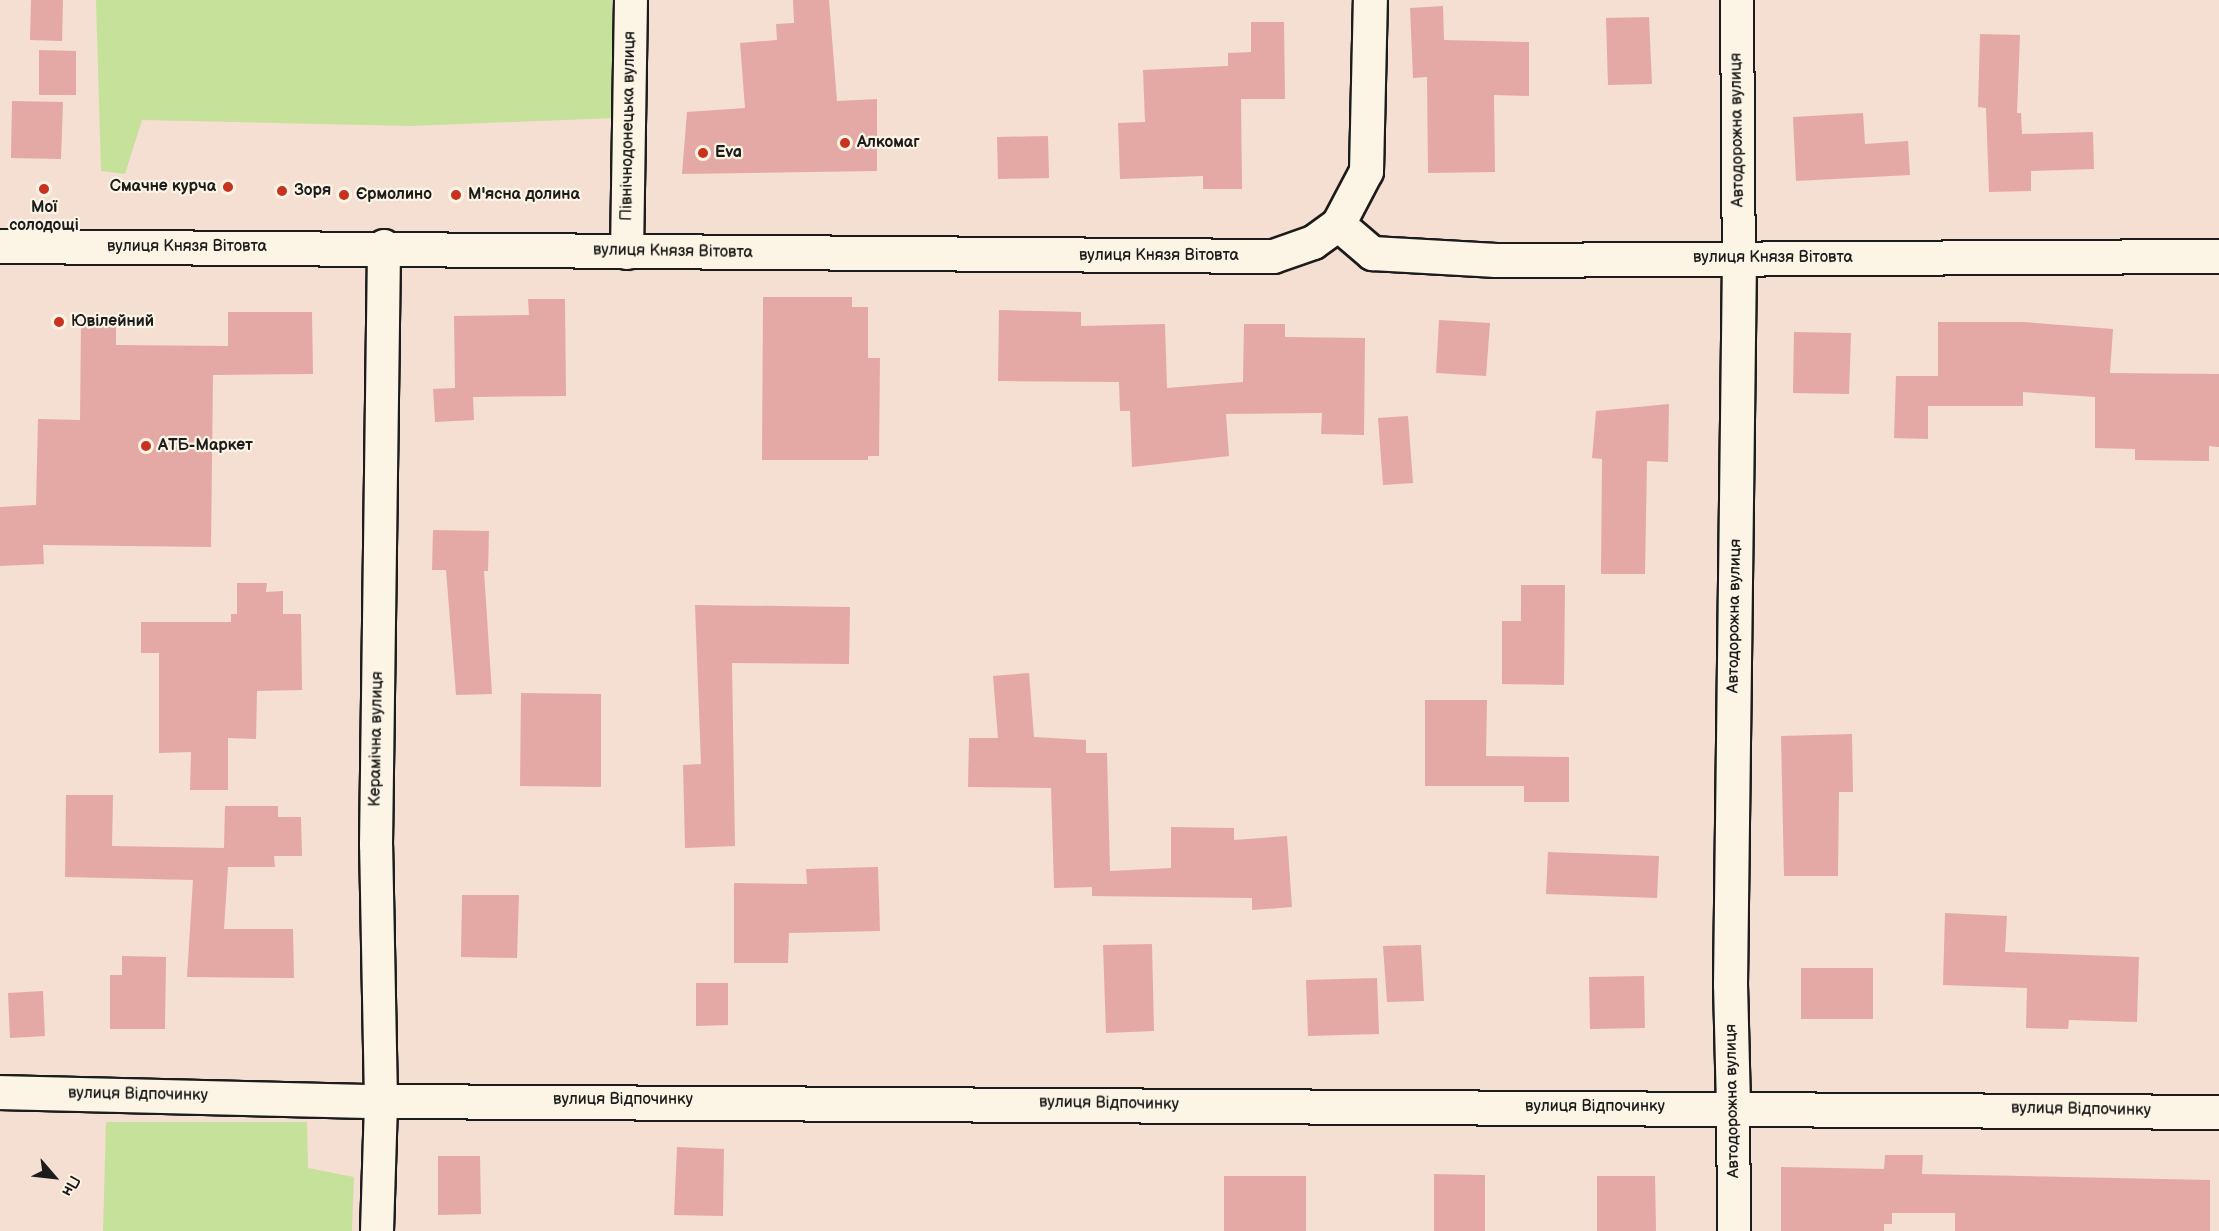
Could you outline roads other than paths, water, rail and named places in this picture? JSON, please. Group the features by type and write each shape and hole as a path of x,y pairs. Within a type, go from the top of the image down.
{"street":[{"name":"Північнодонецька вулиця","path":"627,253 631,0"},
{"name":"вулиця Князя Вітовта","path":"0,246 384,246 627,253 1273,256 1313,242 1338,224 1366,171 1370,0"},
{"name":"Автодорожна вулиця","path":"1734,1231 1731,972 1739,256 1737,0"},
{"name":"вулиця Князя Вітовта","path":"1338,224 1372,253 1496,260 1739,256 2219,256"},
{"name":"Керамічна вулиця","path":"377,1231 381,1101 376,845 384,246"},
{"name":"вулиця Відпочинку","path":"0,1092 381,1101 1733,1106 2219,1112"}],"place":[{"name":"Алкомаг","path":"845,143"},
{"name":"Eva","path":"703,153"},
{"name":"Смачне курча","path":"228,187"},
{"name":"Мої солодощі","path":"44,189"},
{"name":"Зоря","path":"282,191"},
{"name":"Єрмолино","path":"344,195"},
{"name":"М'ясна долина","path":"456,195"},
{"name":"Ювілейний","path":"59,322"},
{"name":"АТБ-Маркет","path":"146,446"}]}
